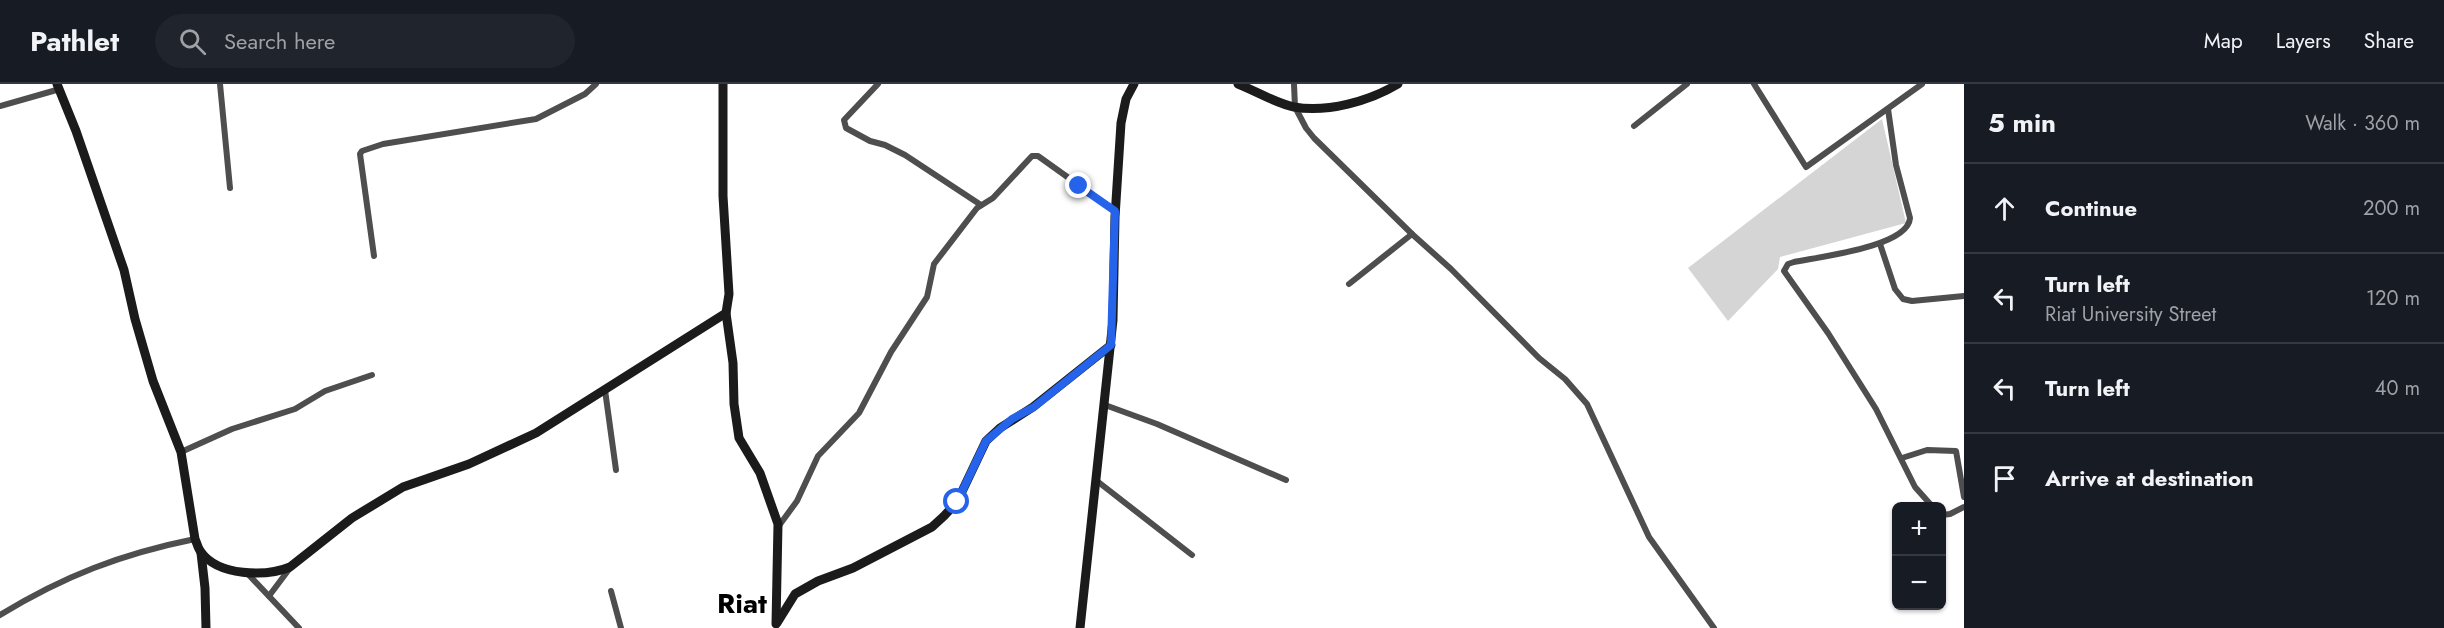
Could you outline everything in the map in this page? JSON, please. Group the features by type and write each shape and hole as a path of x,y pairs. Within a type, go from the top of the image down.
{"street":[{"path":"220,84 230,188"},
{"path":"374,256 360,154 362,151 383,144 537,119 585,94 596,84"},
{"path":"723,84 723,187 729,294 726,313 738,438 760,473 778,527 775,626"},
{"path":"878,84 844,120 846,128 870,141 885,145 905,155 981,206"},
{"path":"1238,84 1295,107 1337,106 1375,95 1398,84"},
{"path":"1294,84 1295,107 1314,138 1451,269 1539,358 1565,379 1587,404 1649,537 1714,628"},
{"path":"1634,126 1688,84"},
{"path":"1754,84 1806,167 1922,84"},
{"path":"0,106 58,86 124,270 153,381 181,452 195,539 201,553 206,628"},
{"path":"1080,628 1111,345 1115,211 1121,123 1129,86"},
{"path":"1888,110 1894,157 1910,222 1898,236 1880,244 1794,262 1788,264 1784,271 1864,390 1902,458 1915,487 1928,502"},
{"path":"778,527 797,501 818,456 859,413 891,352 927,297 934,264 981,206 993,198 1035,155 1115,211"},
{"path":"1349,284 1412,234"},
{"path":"1880,244 1895,289 1903,299 1912,301 1964,296"},
{"path":"201,553 209,560 228,569 246,573 279,572 290,567 352,518 403,487 469,464 514,445 726,313"},
{"path":"775,626 795,594 818,581 853,568 932,526 945,516 957,502 986,441 992,434 1034,407 1111,345"},
{"path":"181,452 232,429 295,409 325,391 372,375"},
{"path":"605,390 616,470"},
{"path":"1105,405 1157,424 1286,480"},
{"path":"1902,458 1927,450 1956,451 1964,497"},
{"path":"1097,481 1191,555"},
{"path":"1946,514 1964,507"},
{"path":"0,615 39,592 79,573 147,549 195,539"},
{"path":"269,596 290,567"},
{"path":"246,573 299,628"},
{"path":"611,591 621,628"}],"shaded area":[{"path":"1882,119 1906,223 1780,257 1778,269 1728,321 1688,268"}],"district":[{"name":"Riat","path":"742,603"}],"route":[{"path":"957,502 986,441 992,434 1012,419 1034,407 1111,345 1115,211 1079,186"}]}
